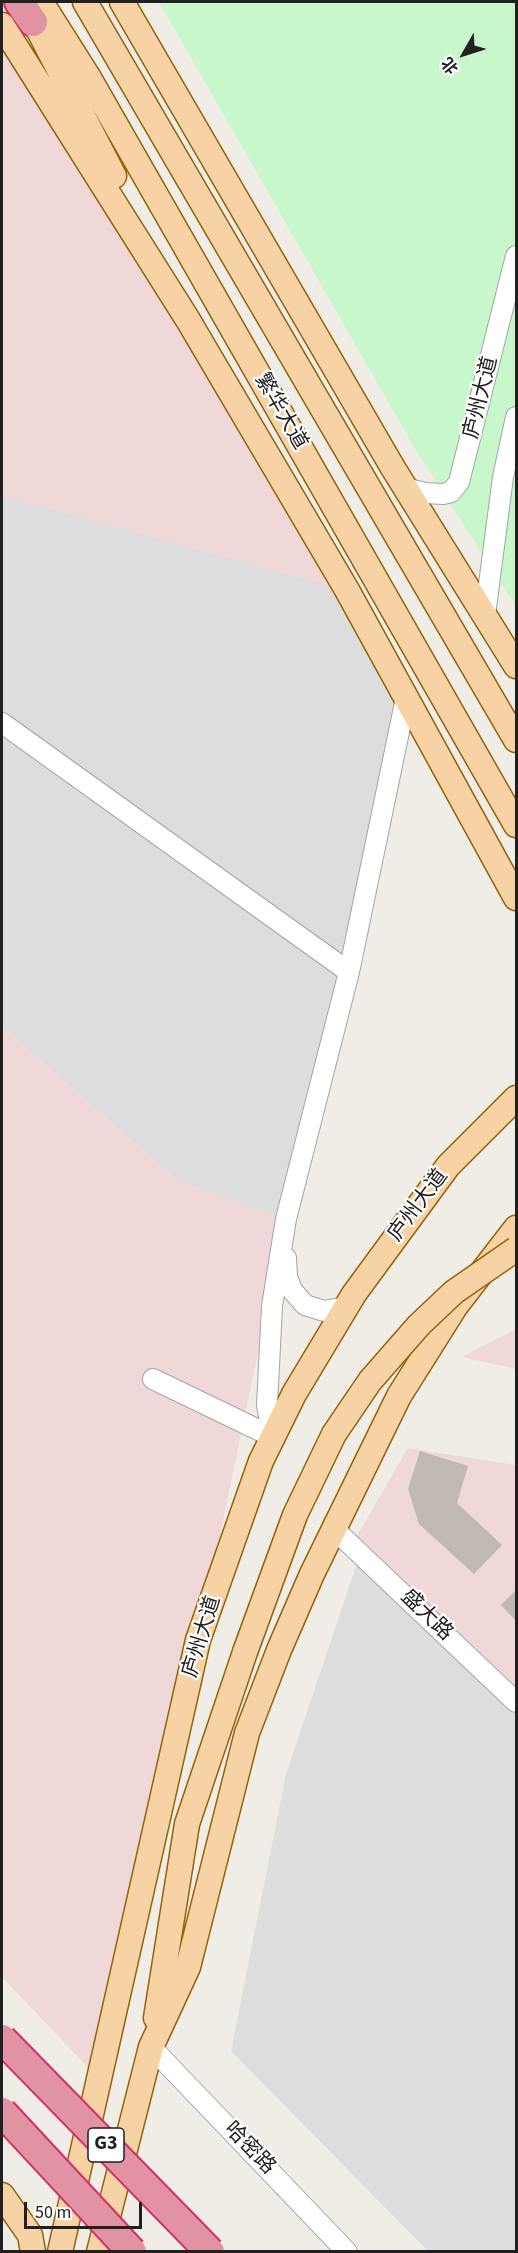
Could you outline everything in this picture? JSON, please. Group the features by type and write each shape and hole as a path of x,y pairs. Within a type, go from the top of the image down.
{"highway":[{"name":"G3","path":"2,2039 210,2252"},
{"name":"G3","path":"2,2112 132,2252"}],"main road":[{"name":"繁华大道","path":"86,2 192,179 516,740"},
{"path":"122,2 405,488 516,666"},
{"name":"繁华大道","path":"29,7 95,88 516,825"},
{"path":"29,7 188,320"},
{"path":"2,26 188,320 348,590 516,898"},
{"path":"158,61 192,179"},
{"path":"481,680 516,705"},
{"name":"庐州大道","path":"60,2252 198,1640 261,1461 294,1394 346,1307 447,1166 516,1098"},
{"path":"151,2047 188,1967 247,1733 279,1650 399,1396 455,1308 516,1228"},
{"path":"99,2252 151,2047 187,1824 245,1652 296,1515 334,1434 370,1381 419,1325 454,1292 516,1249"},
{"path":"2,2194 30,2235 33,2252"}],"street":[{"name":"庐州大道","path":"405,488 443,494 451,492 459,482 516,256"},
{"name":"庐州大道","path":"485,615 503,477 516,417"},
{"path":"273,1437 267,1405 272,1306 286,1220 349,972 406,698"},
{"path":"2,723 349,972"},
{"path":"286,1220 287,1277 292,1290 305,1305 324,1311 346,1307"},
{"path":"153,1379 273,1437"},
{"name":"盛大路","path":"335,1530 516,1702"},
{"name":"哈密路","path":"151,2047 346,2252"}],"shaded area":[{"path":"2,26 347,590 2,495"},
{"path":"2,495 347,590 406,698 286,1219 178,1181 2,1027"},
{"path":"2,1027 178,1181 286,1219 198,1640 99,2079 2,1977"},
{"path":"516,1329 516,1369 462,1357"},
{"path":"408,1448 515,1465 516,1462 516,1700 354,1541"},
{"path":"362,1549 516,1700 516,2251 428,2251 231,2051 286,1774"}],"green space":[{"path":"159,2 516,2 516,606 417,452"}],"building":[{"path":"420,1451 468,1466 457,1503 502,1545 474,1574 419,1524 408,1489"},
{"path":"516,1590 516,1621 501,1605"}]}
